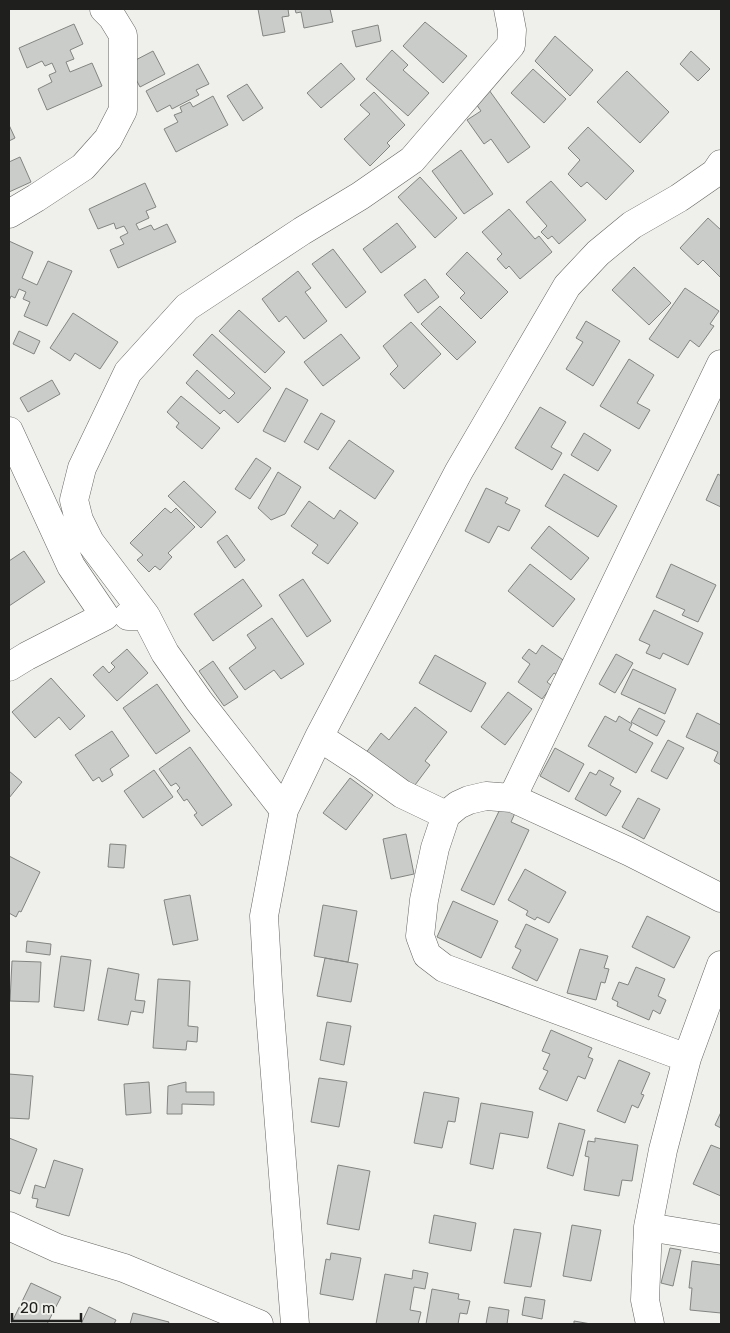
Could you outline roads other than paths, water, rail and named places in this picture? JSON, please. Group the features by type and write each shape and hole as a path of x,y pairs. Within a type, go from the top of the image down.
{"street":[{"path":"9,214 82,167 108,139 123,110 123,35 112,17 104,9"},
{"path":"284,810 198,701 165,653 146,616 90,542 79,520 74,500 82,468 128,372 187,306 302,231 360,196 412,160 510,45 512,30 508,9"},
{"path":"296,1324 269,1000 264,916 284,810 319,737 459,471 567,286 598,254 632,225 719,172"},
{"path":"512,798 721,364"},
{"path":"9,431 71,566 104,616"},
{"path":"9,667 26,656 104,616 146,616"},
{"path":"319,737 402,794 446,814"},
{"path":"687,1058 444,968 427,955 420,936 424,900 435,848 446,814 458,805 486,796 512,798 630,852 721,898"},
{"path":"650,1324 645,1300 648,1227 663,1150 687,1058 721,965"},
{"path":"9,1226 57,1248 124,1268 259,1324"},
{"path":"648,1227 721,1239"}]}
